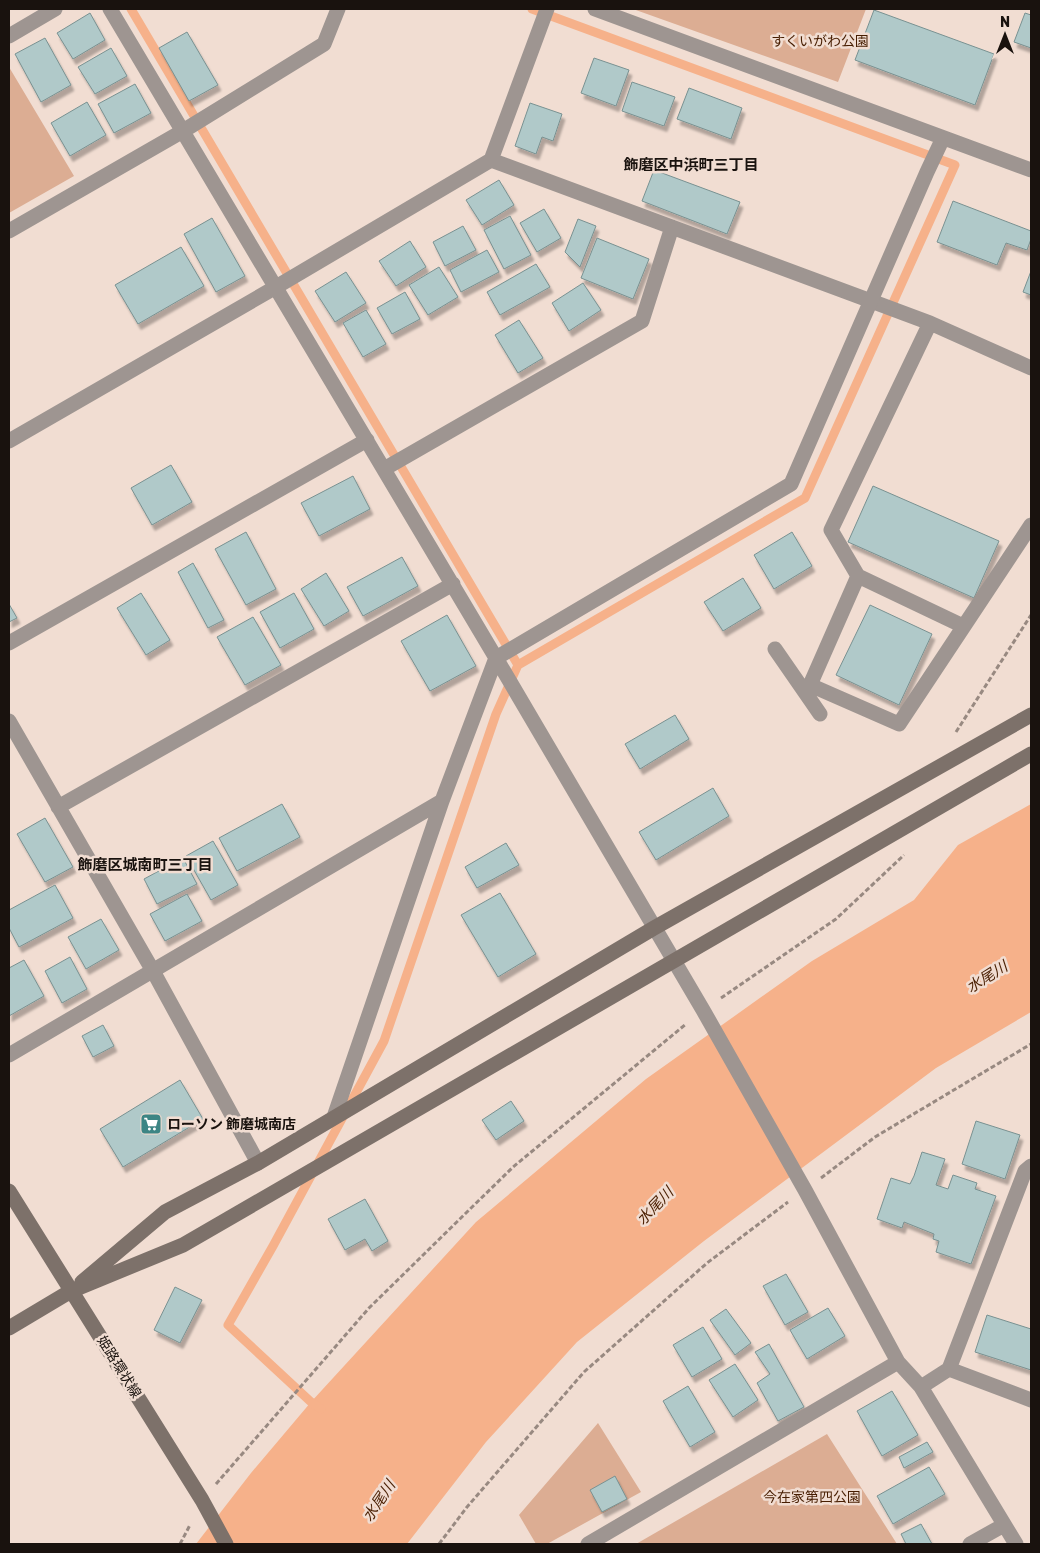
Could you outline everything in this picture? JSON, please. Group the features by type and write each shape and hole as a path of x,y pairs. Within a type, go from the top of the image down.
{"street":[{"path":"9,36 55,9"},
{"path":"110,9 453,584 703,1010 806,1190 898,1362 921,1387 1016,1544"},
{"path":"9,231 183,131 324,44 338,9"},
{"path":"9,441 491,160 547,9"},
{"path":"595,9 1031,170"},
{"path":"334,1117 442,801 496,658 791,484 943,138"},
{"path":"491,160 924,321 1031,368"},
{"path":"384,469 642,321 672,227"},
{"path":"924,321 831,530 858,576 963,626"},
{"path":"9,642 367,440"},
{"path":"806,687 899,724 1031,525"},
{"path":"806,687 858,576"},
{"path":"58,807 453,584"},
{"path":"775,650 806,687 820,714"},
{"path":"71,1291 165,1212 258,1162 654,928 1031,715"},
{"path":"9,722 153,971 258,1162"},
{"path":"9,1328 71,1291 182,1245 1031,754"},
{"path":"9,1055 442,801"},
{"path":"921,1387 949,1369 1026,1171 1031,1166"},
{"name":"姫路環状線","path":"9,1191 202,1500 226,1544"},
{"path":"588,1544 898,1362"},
{"path":"949,1369 1031,1400"},
{"path":"970,1544 1004,1525"}],"path":[{"path":"952,739 1031,615"},
{"path":"202,1500 369,1308 513,1167 703,1010 836,919 904,854"},
{"path":"439,1544 467,1507 584,1372 707,1263 875,1137 1031,1044"}],"green space":[{"name":"すくいがわ公園","path":"633,9 866,9 838,82"},
{"path":"9,67 74,176 9,213"},
{"path":"598,1423 641,1492 547,1544 536,1544 519,1515"},
{"name":"今在家第四公園","path":"827,1434 897,1544 636,1544"}],"water":[{"name":"水尾川","path":"1031,804 1031,1012 936,1068 704,1241 577,1342 486,1442 407,1544 196,1544 251,1473 311,1402 476,1222 646,1079 812,961 914,900 958,845"}],"building":[{"path":"874,10 994,54 975,105 855,60"},
{"path":"90,13 105,40 73,59 57,33"},
{"path":"1025,13 1031,15 1031,48 1014,42"},
{"path":"187,32 218,85 189,101 159,48"},
{"path":"45,38 71,85 41,102 15,54"},
{"path":"111,48 127,76 95,94 78,67"},
{"path":"594,58 629,70 616,106 581,93"},
{"path":"632,82 675,97 664,126 622,111"},
{"path":"135,84 151,113 114,133 98,104"},
{"path":"689,88 742,108 731,139 677,119"},
{"path":"87,102 106,135 70,156 51,123"},
{"path":"530,103 562,114 553,141 542,137 536,154 515,146"},
{"path":"654,170 740,202 727,234 642,201"},
{"path":"499,180 514,205 482,225 466,200"},
{"path":"953,201 1031,231 1031,239 1027,250 1006,243 997,265 937,242"},
{"path":"544,209 561,238 537,252 520,223"},
{"path":"510,216 531,255 504,269 484,230"},
{"path":"212,218 245,276 216,292 184,234"},
{"path":"578,219 596,226 580,267 565,252"},
{"path":"463,226 476,250 445,266 433,242"},
{"path":"597,238 649,259 633,299 581,278"},
{"path":"410,241 426,267 396,286 379,261"},
{"path":"181,247 204,286 138,324 115,285"},
{"path":"487,250 499,272 461,292 450,270"},
{"path":"536,264 550,287 500,315 487,292"},
{"path":"439,267 458,297 428,315 409,285"},
{"path":"1031,271 1031,295 1023,292"},
{"path":"346,272 366,303 335,322 315,291"},
{"path":"583,283 601,310 569,331 552,303"},
{"path":"405,292 420,319 392,334 377,308"},
{"path":"366,310 386,344 363,357 343,323"},
{"path":"519,320 543,358 518,373 495,335"},
{"path":"171,465 192,502 152,525 131,488"},
{"path":"353,476 370,509 319,536 301,503"},
{"path":"873,486 999,541 974,598 848,542"},
{"path":"246,532 276,589 246,605 215,549"},
{"path":"792,532 812,566 774,589 754,555"},
{"path":"402,557 418,586 363,616 347,587"},
{"path":"193,563 224,620 208,628 178,572"},
{"path":"326,573 349,611 324,626 301,589"},
{"path":"743,578 761,608 723,631 704,602"},
{"path":"141,593 170,640 146,655 117,608"},
{"path":"294,593 314,629 280,648 260,612"},
{"path":"9,604 17,618 9,622"},
{"path":"870,605 932,634 899,705 836,675"},
{"path":"447,615 476,666 430,691 401,641"},
{"path":"253,617 281,665 245,685 217,637"},
{"path":"675,715 689,739 640,769 625,744"},
{"path":"713,788 729,816 656,860 639,832"},
{"path":"282,804 300,837 237,871 219,838"},
{"path":"45,818 73,867 45,882 17,834"},
{"path":"213,841 238,885 211,900 186,856"},
{"path":"506,843 519,865 477,888 465,867"},
{"path":"183,858 197,884 157,904 144,879"},
{"path":"55,885 73,918 19,947 9,928 9,910"},
{"path":"500,893 536,954 498,977 461,915"},
{"path":"187,894 202,921 165,941 150,914"},
{"path":"101,919 119,950 86,969 68,937"},
{"path":"70,957 87,989 62,1003 45,971"},
{"path":"24,960 44,996 9,1016 9,968"},
{"path":"103,1025 114,1046 93,1057 82,1036"},
{"name":"ローソン 飾磨城南店","path":"180,1080 203,1119 123,1167 100,1129"},
{"path":"511,1101 524,1121 496,1140 482,1120"},
{"path":"976,1121 1020,1135 1005,1179 962,1164"},
{"path":"922,1152 945,1159 936,1185 948,1189 953,1175 977,1183 975,1189 996,1196 971,1264 936,1252 939,1241 933,1239 934,1234 904,1222 902,1228 877,1219 891,1178 910,1184"},
{"path":"365,1199 388,1241 372,1251 365,1239 345,1250 328,1219"},
{"path":"786,1274 808,1312 785,1325 763,1286"},
{"path":"175,1287 202,1300 180,1343 154,1330"},
{"path":"828,1308 845,1336 807,1359 790,1330"},
{"path":"726,1309 751,1343 735,1355 710,1320"},
{"path":"987,1315 1031,1329 1031,1370 975,1352"},
{"path":"703,1327 722,1359 692,1377 673,1345"},
{"path":"769,1344 804,1407 778,1421 757,1383 770,1374 755,1352"},
{"path":"735,1364 758,1400 733,1417 709,1380"},
{"path":"688,1386 715,1432 690,1447 663,1401"},
{"path":"892,1391 918,1435 882,1456 857,1411"},
{"path":"927,1442 933,1452 904,1468 899,1457"},
{"path":"929,1467 945,1494 893,1524 877,1496"},
{"path":"615,1476 627,1499 602,1512 590,1490"},
{"path":"921,1524 932,1544 906,1544 901,1534"}],"waterway":[{"path":"131,9 518,665"},
{"path":"321,1409 311,1402 228,1325 384,1041 496,714 518,665 805,498 955,165 532,9"}],"place":[{"name":"ローソン 飾磨城南店","path":"151,1124"}],"district":[{"name":"飾磨区中浜町三丁目","path":"691,165"},
{"name":"飾磨区城南町三丁目","path":"145,865"}]}
